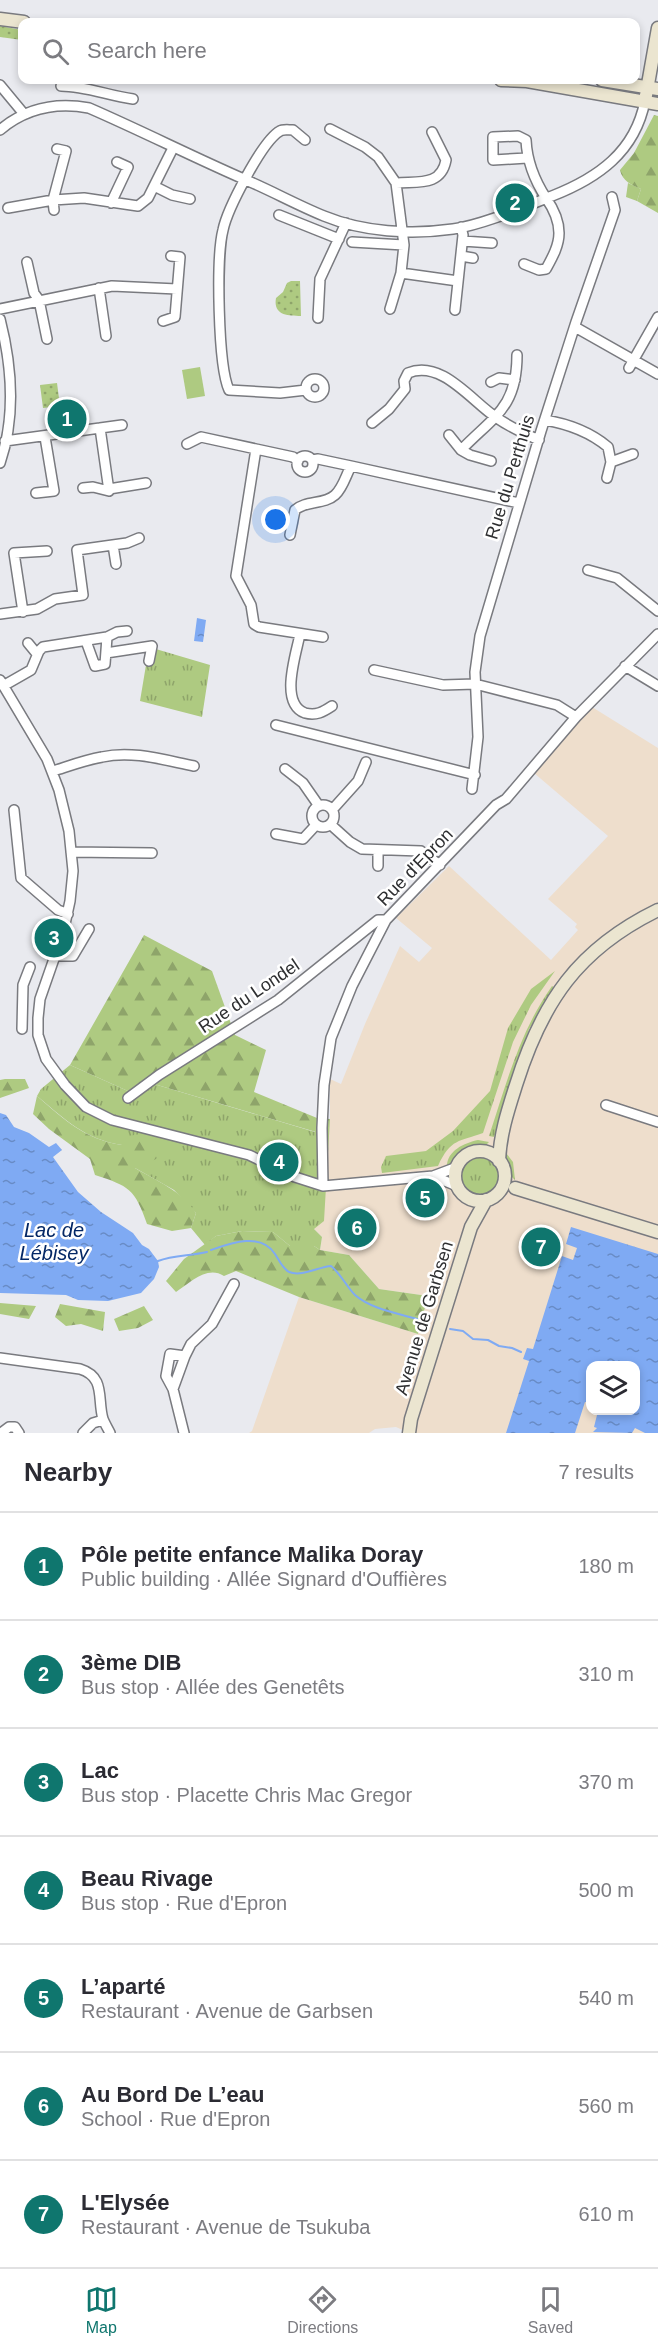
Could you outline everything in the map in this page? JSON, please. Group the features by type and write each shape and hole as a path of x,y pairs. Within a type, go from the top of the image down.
{"main road":[{"path":"0,19 18,21"},
{"path":"645,101 653,88 658,28"},
{"path":"554,84 658,104"},
{"path":"628,84 653,88"},
{"path":"483,1152 494,1142 503,1126 528,1050 552,1000 595,950 632,924 658,910"},
{"path":"503,1126 499,1161 504,1174 515,1188"},
{"path":"471,1227 455,1177 457,1167 460,1161 470,1153 483,1152 499,1161"},
{"path":"499,1192 504,1183 504,1174"},
{"path":"461,1191 472,1200 486,1200 499,1192 515,1188 658,1232"},
{"name":"Avenue de Garbsen","path":"409,1433 411,1419 471,1227 486,1200"},
{"name":"Avenue de Garbsen","path":"403,1433 411,1419"}],"street":[{"path":"0,85 24,114"},
{"path":"61,86 74,86 111,96 133,99"},
{"path":"105,115 111,96"},
{"path":"0,130 24,114 47,106 89,108 325,217 375,230 427,231 461,227 546,198 592,178 617,158 629,143 638,126 645,101"},
{"path":"330,129 365,147 378,157 396,183 404,245 401,273 390,309"},
{"path":"305,140 293,130 281,130 273,137 245,180 223,227 219,277 225,382 229,390 280,393 306,390"},
{"path":"396,183 434,179 440,176 446,160 432,132"},
{"path":"8,208 53,205 84,198 138,206 148,198 173,148"},
{"path":"53,205 66,151 57,149"},
{"path":"524,264 539,270 546,269 555,252 559,235 552,205 546,198 527,158"},
{"path":"111,203 128,167 117,162"},
{"path":"154,186 172,195 190,199"},
{"name":"Rue du Perthuis","path":"472,789 478,737 475,684 480,636 545,420 615,210 612,197"},
{"path":"279,215 339,239"},
{"path":"318,318 320,279 346,223"},
{"path":"455,310 461,256 461,227"},
{"path":"462,240 492,243"},
{"path":"352,242 404,245"},
{"path":"163,321 175,317 180,257 171,256"},
{"path":"461,256 473,258"},
{"path":"27,262 34,293 39,300 47,339"},
{"path":"401,273 458,281"},
{"path":"0,309 99,288 129,285 177,289"},
{"path":"99,288 106,336"},
{"path":"631,364 658,317"},
{"path":"0,319 7,347 11,381 10,410 0,463"},
{"path":"575,327 631,364 658,374"},
{"path":"461,450 486,424 496,418 509,401 517,355"},
{"path":"372,423 405,389 405,376 415,371 431,372 446,378 496,418 539,440"},
{"path":"491,382 498,378 514,380"},
{"path":"545,420 594,435 608,447 611,462 607,478"},
{"path":"5,441 122,425"},
{"path":"100,428 109,489"},
{"path":"449,435 461,450 470,456 491,461"},
{"path":"36,493 54,491 45,437"},
{"path":"187,444 201,437 293,457 298,461 300,471 307,472 313,467 312,460 351,466 519,503"},
{"path":"256,449 236,576 251,604 254,624 259,627 322,637"},
{"path":"611,462 633,454"},
{"path":"290,535 295,510 333,497 338,492 351,466"},
{"path":"83,488 93,487 110,491 109,489 146,483"},
{"path":"0,614 37,609 56,599 84,595 77,550 113,545 139,538"},
{"path":"113,545 116,564"},
{"path":"23,612 14,553 47,551"},
{"path":"588,570 617,578 658,610"},
{"path":"128,631 117,632 107,637 43,647 38,654 35,673 2,683 28,724 52,771 65,810 71,852 72,884 68,914 40,999 38,1035 45,1059 86,1107 112,1120 249,1155 295,1177 323,1186 433,1176 457,1167"},
{"path":"300,634 290,689 293,704 299,710 309,714 322,713 332,706"},
{"name":"Rue d'Epron","path":"323,1186 323,1106 331,1038 352,986 386,920 496,805 506,799 576,717 658,634"},
{"path":"86,640 95,666 105,664 107,637"},
{"path":"106,653 153,642 149,661"},
{"path":"28,643 38,654"},
{"path":"626,666 658,686"},
{"path":"374,670 443,685 475,684 557,705 576,717"},
{"path":"276,724 475,775"},
{"path":"52,771 102,756 119,755 142,756 194,766"},
{"path":"332,810 358,781 366,762"},
{"path":"285,769 303,783 319,806"},
{"path":"319,806 326,806 332,810 333,817 330,824 322,827 316,825 312,820 312,813 319,806"},
{"path":"14,810 21,878 58,910 68,914"},
{"path":"330,824 358,847 366,850 421,851 440,865"},
{"path":"276,834 303,839 316,825"},
{"path":"378,850 378,866"},
{"path":"71,852 152,853"},
{"name":"Rue du Londel","path":"128,1098 159,1075 278,1000 378,920 386,920"},
{"path":"56,956 73,956 89,929"},
{"path":"22,1029 22,985 30,967"},
{"path":"22,998 40,999"},
{"path":"606,1105 658,1122"},
{"path":"433,1176 461,1191"},
{"path":"174,1389 191,1344 212,1324 234,1284"},
{"path":"184,1433 174,1389 166,1376 170,1354 185,1356"},
{"path":"0,1358 80,1369 91,1373 99,1388 103,1420 110,1433"},
{"path":"83,1433 93,1423 103,1420"},
{"path":"1,1433 9,1427 15,1427 18,1433"}],"shaded area":[{"path":"592,707 658,748 658,1433 409,1433 396,1427 375,1429 369,1433 249,1433 252,1431 299,1297 418,1334 428,1296 379,1289 349,1255 320,1250 322,1237 314,1229 330,1119 330,1079 341,1084 400,946 419,962 432,948 396,918 449,866 551,960 578,930 575,927 577,924 548,899 608,836 534,773"}],"green space":[{"path":"0,26 18,29 18,39 0,37"},
{"path":"654,115 658,116 658,213 637,201 641,189 625,180 620,170 634,153"},
{"path":"628,183 641,189 637,201 626,197"},
{"path":"291,281 300,281 301,316 286,315 277,308 276,298"},
{"path":"200,367 205,396 187,399 182,370"},
{"path":"57,383 60,406 43,408 40,385"},
{"path":"149,647 210,665 202,717 140,701"},
{"path":"144,935 212,971 235,1035 266,1050 254,1092 317,1118 316,1132 154,1084 139,1096 70,1065"},
{"path":"555,971 531,1005 513,1042 483,1133 456,1142 447,1150 438,1166 382,1173 381,1167 386,1156 426,1151 453,1131 490,1091 508,1028 531,989"},
{"path":"552,986 555,988 529,1029 494,1137 489,1136 522,1040"},
{"path":"70,1065 139,1096 154,1084 315,1132 317,1118 330,1119 324,1221 314,1229 322,1237 320,1250 314,1246 290,1246 273,1232 242,1231 216,1236 205,1245 191,1228 196,1213 174,1190 135,1168 122,1145 86,1133 37,1096 41,1089"},
{"path":"25,1079 29,1088 0,1098 0,1080"},
{"path":"37,1096 76,1127 97,1138 122,1145 135,1134 165,1142 156,1159 135,1168 168,1187 190,1205 196,1213 191,1228 172,1231 147,1224 139,1203 129,1190 116,1182 95,1175 90,1159 49,1129 33,1114"},
{"path":"478,1140 489,1142 485,1146 464,1151 447,1168 447,1162 453,1152 467,1143"},
{"path":"503,1149 513,1162 515,1180 506,1166"},
{"path":"480,1157 494,1162 499,1176 494,1190 480,1195 466,1190 461,1176 466,1162"},
{"path":"242,1231 273,1232 290,1246 314,1246 320,1250 349,1255 379,1289 428,1296 418,1334 299,1297 236,1271 224,1276 218,1273 205,1274 176,1292 166,1281 184,1259 216,1236"},
{"path":"0,1303 36,1306 29,1319 0,1314"},
{"path":"60,1304 105,1312 103,1331 81,1324 66,1326 55,1317"},
{"path":"144,1306 153,1320 138,1328 119,1331 114,1319"}],"water":[{"path":"197,618 206,620 203,642 194,641"},
{"name":"Lac de Lébisey","path":"0,1113 6,1115 14,1127 29,1133 49,1147 56,1143 62,1150 53,1157 78,1192 101,1212 133,1233 142,1245 149,1249 158,1261 159,1267 154,1279 141,1293 108,1301 78,1300 66,1295 0,1293"},
{"path":"571,1227 658,1254 658,1433 645,1433 635,1428 632,1433 593,1432 597,1428 594,1427 597,1415 640,1415 640,1361 586,1361 586,1402 575,1433 506,1433 529,1361 523,1359 527,1348 533,1349 562,1256 573,1260 577,1248 566,1244"}],"waterway":[{"path":"211,1250 236,1242 254,1241 269,1247 289,1272 305,1273 331,1266 361,1300 384,1310 417,1319"},
{"path":"158,1261 207,1252"},
{"path":"450,1329 463,1331 473,1339 488,1340 499,1346 521,1352"}],"place":[{"name":"3ème DIB","path":"515,203"},
{"name":"Pôle petite enfance Malika Doray","path":"67,419"},
{"name":"Lac","path":"54,938"},
{"name":"Beau Rivage","path":"279,1162"},
{"name":"L’aparté","path":"425,1198"},
{"name":"Au Bord De L’eau","path":"357,1228"},
{"name":"L'Elysée","path":"541,1247"}]}
